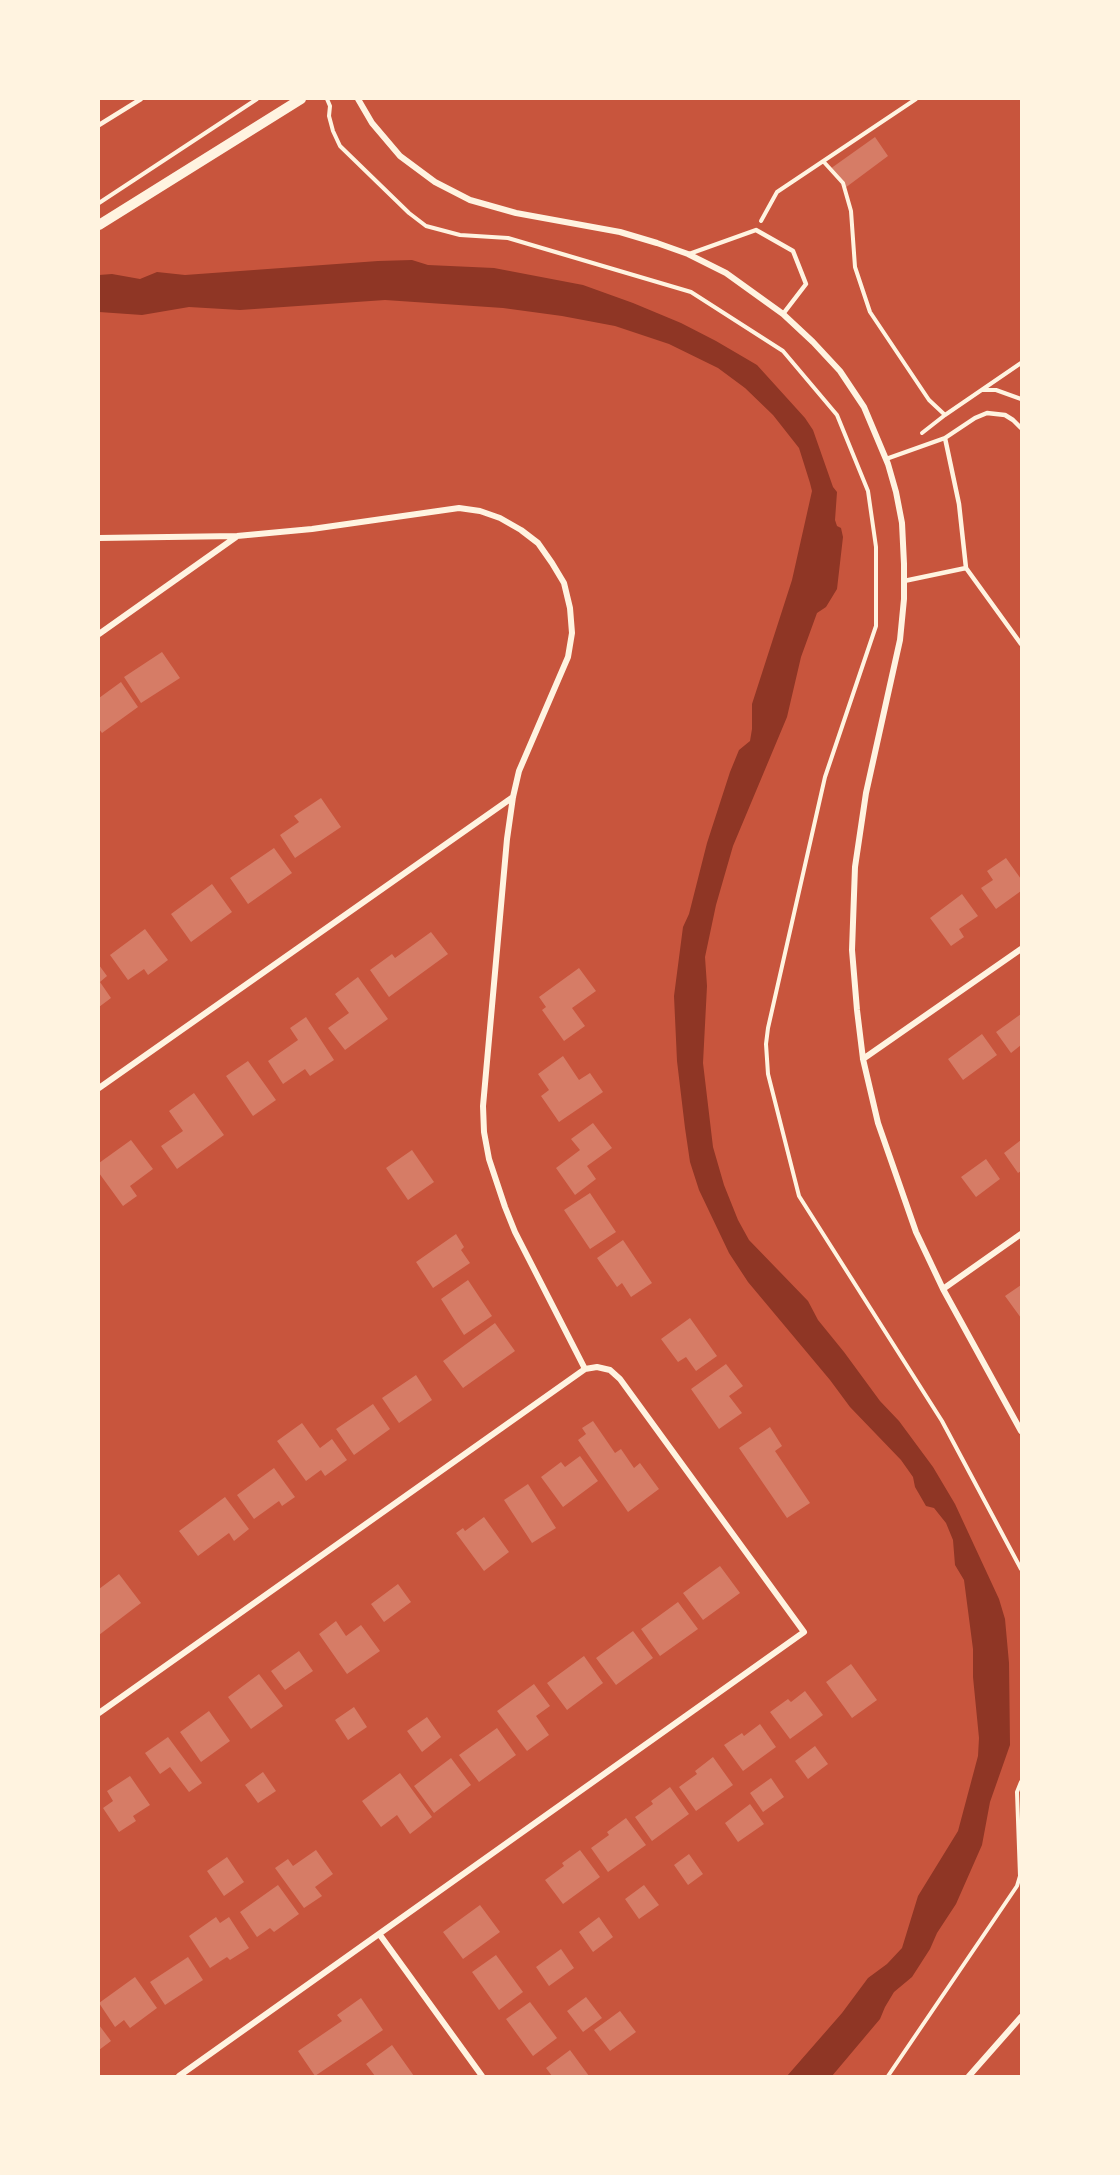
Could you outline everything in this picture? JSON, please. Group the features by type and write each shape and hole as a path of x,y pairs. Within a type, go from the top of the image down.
{"street":[{"path":"99,225 301,99"},
{"path":"358,99 372,123 400,156 435,182 470,200 516,213 620,232 688,254 726,273 783,314 813,342 840,371 864,407 886,459 902,523 904,581 900,640 866,793 856,858 852,950 863,1059 878,1124 916,1232 943,1289 1021,1431"},
{"path":"99,538 237,536 312,529 459,508 480,511 500,518 521,530 538,543 564,583 570,608 572,633 568,657 519,771 513,797 507,839 483,1106 484,1132 489,1159 505,1207 585,1369"},
{"path":"99,634 237,536"},
{"path":"99,1088 513,797"},
{"path":"863,1059 1021,949"},
{"path":"943,1289 1021,1234"},
{"path":"99,1713 585,1369 597,1367 610,1370 620,1379 804,1632 179,2076"},
{"path":"380,1935 482,2076"},
{"path":"969,2076 1021,2018"}],"lane":[{"path":"99,125 141,99"},
{"path":"688,254 756,231 793,251 806,284 783,314"},
{"path":"886,459 945,438 975,418 987,413 1005,415 1021,429"},
{"path":"945,438 959,504 966,568 1021,644"},
{"path":"904,581 966,568"}],"path":[{"path":"99,203 257,99"},
{"path":"327,99 333,131 340,146 409,213 426,226 460,235 508,238 691,292 783,351 837,415 868,491 876,547 876,626 825,777 768,1028 766,1044 768,1074 799,1196 942,1421 1021,1569"},
{"path":"756,231 777,192 916,99"},
{"path":"823,161 843,183 851,211 855,267 870,312 929,400 945,415"},
{"path":"920,434 1021,363"},
{"path":"981,390 996,390 1021,399"},
{"path":"888,2076 1017,1886 1020,1876 1017,1792 1021,1782"}],"shaded area":[{"path":"412,260 428,265 494,268 583,285 681,323 716,341 757,365 805,418 813,430 833,487 837,492 835,520 837,526 841,528 843,537 837,589 826,607 817,613 801,657 787,717 733,846 716,905 705,957 707,986 703,1063 713,1147 724,1185 749,1240 808,1301 818,1320 933,1467 955,1504 999,1599 1005,1619 1009,1663 1010,1745 990,1802 982,1845 956,1904 912,1977 894,1992 880,2019 832,2076 787,2076 842,2013 868,1978 887,1964 902,1948 918,1896 958,1831 978,1756 979,1738 973,1677 973,1649 964,1580 955,1565 953,1540 946,1523 934,1508 926,1506 915,1487 913,1477 901,1460 850,1407 748,1282 729,1253 699,1190 690,1162 685,1128 677,1061 674,996 683,927 689,914 707,843 730,772 739,750 750,741 752,704 792,580 812,491 799,448 773,415 745,388 718,368 669,344 615,326 503,308 385,300 240,310 189,307 142,315 99,312 99,275 112,274 140,279 157,272 185,275"}],"building":[{"path":"875,137 888,156 845,188 830,169"},
{"path":"162,652 180,678 141,703 124,677"},
{"path":"121,682 138,707 102,733 99,729 99,698"},
{"path":"321,798 341,827 295,858 280,835 299,822 294,816"},
{"path":"274,848 292,873 248,904 230,878"},
{"path":"1006,858 1021,879 1021,891 996,909 981,888 993,880 987,871"},
{"path":"212,884 232,912 191,942 171,914"},
{"path":"962,894 978,916 959,929 964,937 951,946 930,918"},
{"path":"145,929 168,960 148,975 144,969 128,980 110,955"},
{"path":"431,932 448,954 389,997 370,970 392,954 395,958"},
{"path":"99,965 107,976 100,982 111,998 99,1007"},
{"path":"579,968 596,991 572,1008 585,1026 564,1041 542,1010 546,1007 539,997"},
{"path":"358,977 388,1019 345,1050 328,1028 349,1013 335,994"},
{"path":"1021,1014 1021,1045 1011,1053 996,1032"},
{"path":"306,1017 334,1060 310,1076 305,1069 283,1084 268,1061 298,1040 290,1028"},
{"path":"982,1034 997,1055 963,1080 948,1059"},
{"path":"563,1056 579,1080 590,1073 603,1092 559,1122 541,1096 549,1090 538,1074"},
{"path":"248,1061 276,1100 253,1116 226,1076"},
{"path":"194,1093 224,1135 177,1169 161,1146 183,1131 169,1111"},
{"path":"593,1123 612,1148 587,1166 596,1179 575,1195 556,1168 580,1150 571,1139"},
{"path":"131,1140 153,1169 130,1186 137,1196 123,1206 99,1173 99,1163"},
{"path":"1021,1140 1021,1171 1018,1173 1004,1153"},
{"path":"412,1150 434,1182 408,1200 386,1168"},
{"path":"986,1159 1000,1179 976,1197 961,1177"},
{"path":"590,1193 616,1232 590,1249 564,1210"},
{"path":"456,1234 464,1247 461,1250 470,1263 433,1288 416,1262"},
{"path":"623,1240 652,1283 631,1297 622,1283 617,1287 597,1258"},
{"path":"468,1280 492,1316 464,1335 441,1299"},
{"path":"1021,1285 1021,1318 1005,1296"},
{"path":"690,1318 717,1356 696,1371 686,1357 678,1362 661,1339"},
{"path":"495,1323 515,1351 463,1388 443,1361"},
{"path":"726,1364 743,1386 729,1396 742,1413 719,1429 691,1389"},
{"path":"416,1375 432,1400 399,1423 382,1398"},
{"path":"373,1404 390,1429 354,1455 336,1429"},
{"path":"593,1421 615,1453 621,1449 634,1468 640,1463 659,1489 628,1512 578,1440 586,1434 582,1428"},
{"path":"302,1423 320,1448 332,1439 347,1460 325,1476 321,1470 306,1481 277,1441"},
{"path":"770,1427 782,1446 775,1451 810,1503 787,1518 739,1448"},
{"path":"580,1456 598,1481 563,1507 541,1477 561,1462 565,1467"},
{"path":"274,1468 295,1497 282,1506 279,1501 254,1519 237,1495"},
{"path":"528,1484 556,1528 532,1543 504,1500"},
{"path":"225,1497 249,1529 234,1541 229,1533 198,1556 179,1531"},
{"path":"484,1517 509,1552 484,1571 456,1533 463,1528 465,1531"},
{"path":"720,1566 740,1593 703,1620 683,1593"},
{"path":"119,1574 141,1603 99,1635 99,1589"},
{"path":"398,1584 411,1602 384,1622 371,1604"},
{"path":"678,1602 698,1629 660,1656 641,1629"},
{"path":"336,1621 346,1636 361,1625 380,1651 347,1674 319,1634"},
{"path":"633,1631 653,1658 616,1685 596,1658"},
{"path":"299,1651 313,1671 285,1690 271,1671"},
{"path":"584,1656 603,1683 567,1710 547,1683"},
{"path":"851,1664 877,1700 852,1718 826,1682"},
{"path":"259,1674 283,1706 251,1729 228,1697"},
{"path":"534,1684 550,1706 536,1716 549,1735 527,1751 497,1711"},
{"path":"805,1691 823,1715 790,1739 770,1712 788,1699 791,1702"},
{"path":"354,1707 367,1727 348,1740 335,1720"},
{"path":"209,1711 230,1741 201,1762 180,1732"},
{"path":"427,1717 441,1737 422,1752 407,1731"},
{"path":"760,1724 776,1747 743,1771 724,1745 742,1733 744,1736"},
{"path":"497,1728 516,1755 479,1782 459,1755"},
{"path":"168,1737 202,1783 189,1792 170,1767 160,1774 145,1753"},
{"path":"815,1746 828,1764 808,1779 795,1761"},
{"path":"713,1757 733,1785 696,1811 679,1787 697,1774 695,1771"},
{"path":"451,1758 471,1785 434,1813 414,1786"},
{"path":"263,1772 276,1791 258,1803 245,1785"},
{"path":"400,1773 432,1817 410,1834 397,1815 381,1827 362,1801"},
{"path":"130,1776 150,1805 133,1816 136,1821 119,1832 103,1808 113,1801 107,1791"},
{"path":"771,1778 784,1797 763,1812 750,1793"},
{"path":"670,1787 689,1814 652,1841 635,1817 653,1804 651,1801"},
{"path":"750,1804 764,1824 738,1842 725,1823"},
{"path":"626,1818 646,1845 608,1872 591,1848 609,1835 607,1832"},
{"path":"316,1850 333,1874 315,1887 322,1896 304,1908 275,1868 288,1859 293,1866"},
{"path":"580,1850 600,1877 563,1904 545,1880 564,1866 562,1863"},
{"path":"689,1854 703,1874 688,1885 674,1865"},
{"path":"227,1857 244,1882 224,1896 207,1871"},
{"path":"278,1885 299,1914 274,1932 270,1928 257,1937 240,1912"},
{"path":"644,1885 659,1905 639,1919 625,1899"},
{"path":"480,1905 500,1932 463,1959 443,1932"},
{"path":"216,1917 220,1923 229,1917 249,1948 230,1960 227,1957 210,1968 189,1936"},
{"path":"599,1917 613,1937 593,1952 579,1932"},
{"path":"561,1949 574,1968 549,1986 536,1967"},
{"path":"496,1955 523,1992 499,2010 472,1972"},
{"path":"188,1957 203,1980 165,2005 150,1982"},
{"path":"135,1977 157,2008 130,2028 124,2020 115,2027 99,2003"},
{"path":"586,1997 602,2018 583,2032 567,2011"},
{"path":"361,1998 383,2030 315,2076 298,2051 342,2021 337,2015"},
{"path":"530,2002 557,2038 533,2056 506,2019"},
{"path":"620,2011 636,2032 610,2051 594,2030"},
{"path":"99,2025 111,2041 99,2050"},
{"path":"392,2045 414,2076 375,2076 366,2064"},
{"path":"570,2050 589,2076 552,2076 546,2068"}]}
